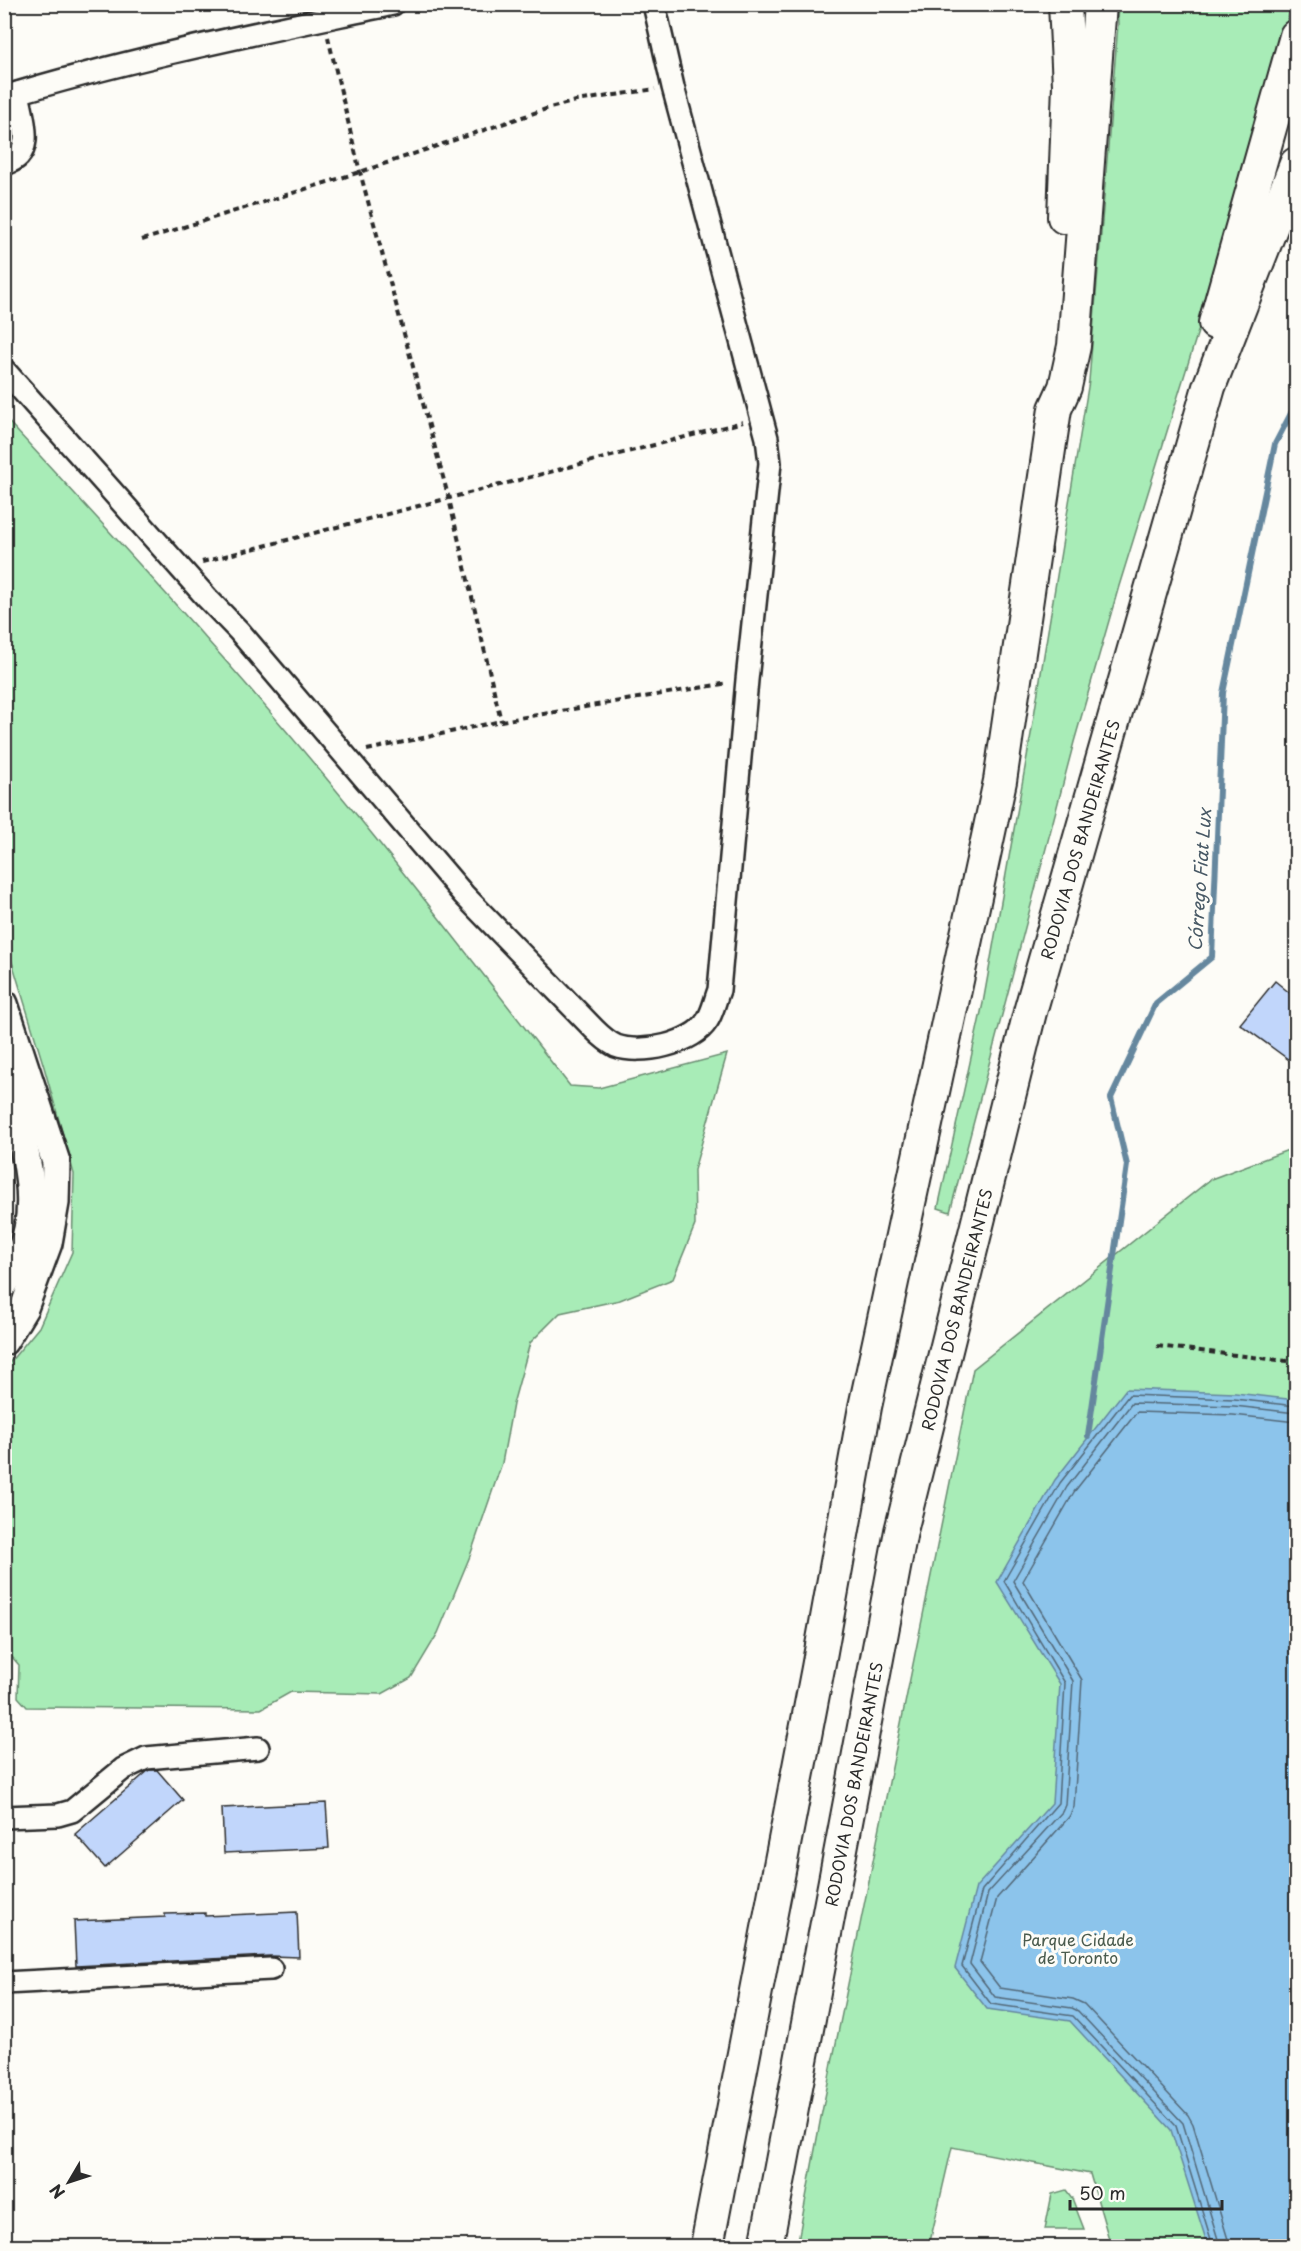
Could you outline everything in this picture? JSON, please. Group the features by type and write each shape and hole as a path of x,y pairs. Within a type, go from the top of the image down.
{"highway":[{"path":"707,2247 818,1668 865,1407 1000,781 1055,409 1051,378 1064,218 1069,86 1065,4"},
{"path":"1055,409 1065,387 1074,346 1100,4"},
{"path":"1209,387 1209,354 1215,324 1296,36"},
{"path":"1209,387 1296,164"},
{"name":"RODOVIA DOS BANDEIRANTES","path":"766,2247 901,1532 1030,1012 1209,387"}],"main road":[{"path":"4,1004 56,1162 55,1203 48,1243 24,1308 4,1341"},
{"path":"4,1079 8,1102 25,1155 30,1198 28,1229 15,1265 4,1284"}],"lane":[{"path":"4,164 18,158 26,144 11,95 201,45 324,21 393,4"},
{"path":"4,370 239,631 464,895 606,1040 617,1046 636,1050 675,1043 691,1036 708,1020 719,990 747,680 770,463 767,438 673,87 654,4"},
{"path":"4,1817 58,1815 72,1811 123,1769 146,1758 258,1748"},
{"path":"4,1983 271,1969"}],"path":[{"path":"324,21 360,172 449,499 501,721"},
{"path":"141,240 360,172 546,109 576,101 673,87"},
{"path":"181,567 761,417"},
{"path":"346,755 501,721 747,680"},
{"path":"1157,1346 1296,1362"}],"green space":[{"path":"1117,5 1292,5 1205,309 1119,586 1074,742 950,1212 938,1208 983,1003 1031,734 1089,381 1118,24"},
{"path":"5,418 144,569 324,776 394,861 570,1086 599,1088 727,1054 694,1170 695,1225 673,1279 620,1300 560,1313 530,1343 513,1404 502,1463 470,1556 438,1633 411,1678 382,1694 291,1692 261,1709 27,1707 18,1697 19,1665 12,1657 5,1657 5,1368 39,1327 72,1252 74,1174 5,939"},
{"name":"Parque Cidade de Toronto","path":"1296,1147 1296,2246 1111,2246 1090,2174 952,2147 929,2246 797,2246 821,2117 973,1369 1211,1179"},
{"path":"1066,2190 1072,2198 1084,2229 1045,2229 1052,2194"}],"water":[{"path":"1126,1389 1235,1393 1296,1400 1296,2246 1208,2246 1171,2130 1070,2021 987,2009 955,1968 976,1887 1052,1803 1060,1684 997,1582 1055,1480"}],"building":[{"path":"1275,981 1296,998 1296,1065 1240,1024"},
{"path":"149,1770 157,1770 183,1800 105,1868 75,1834"},
{"path":"326,1803 329,1848 224,1853 222,1808"},
{"path":"297,1912 299,1957 270,1956 76,1966 74,1921 165,1917 165,1914 205,1913 205,1916"}],"waterway":[{"name":"Córrego Fiat Lux","path":"1088,1436 1127,1165 1111,1098 1156,1003 1212,957 1223,693 1275,444 1296,404"}]}
